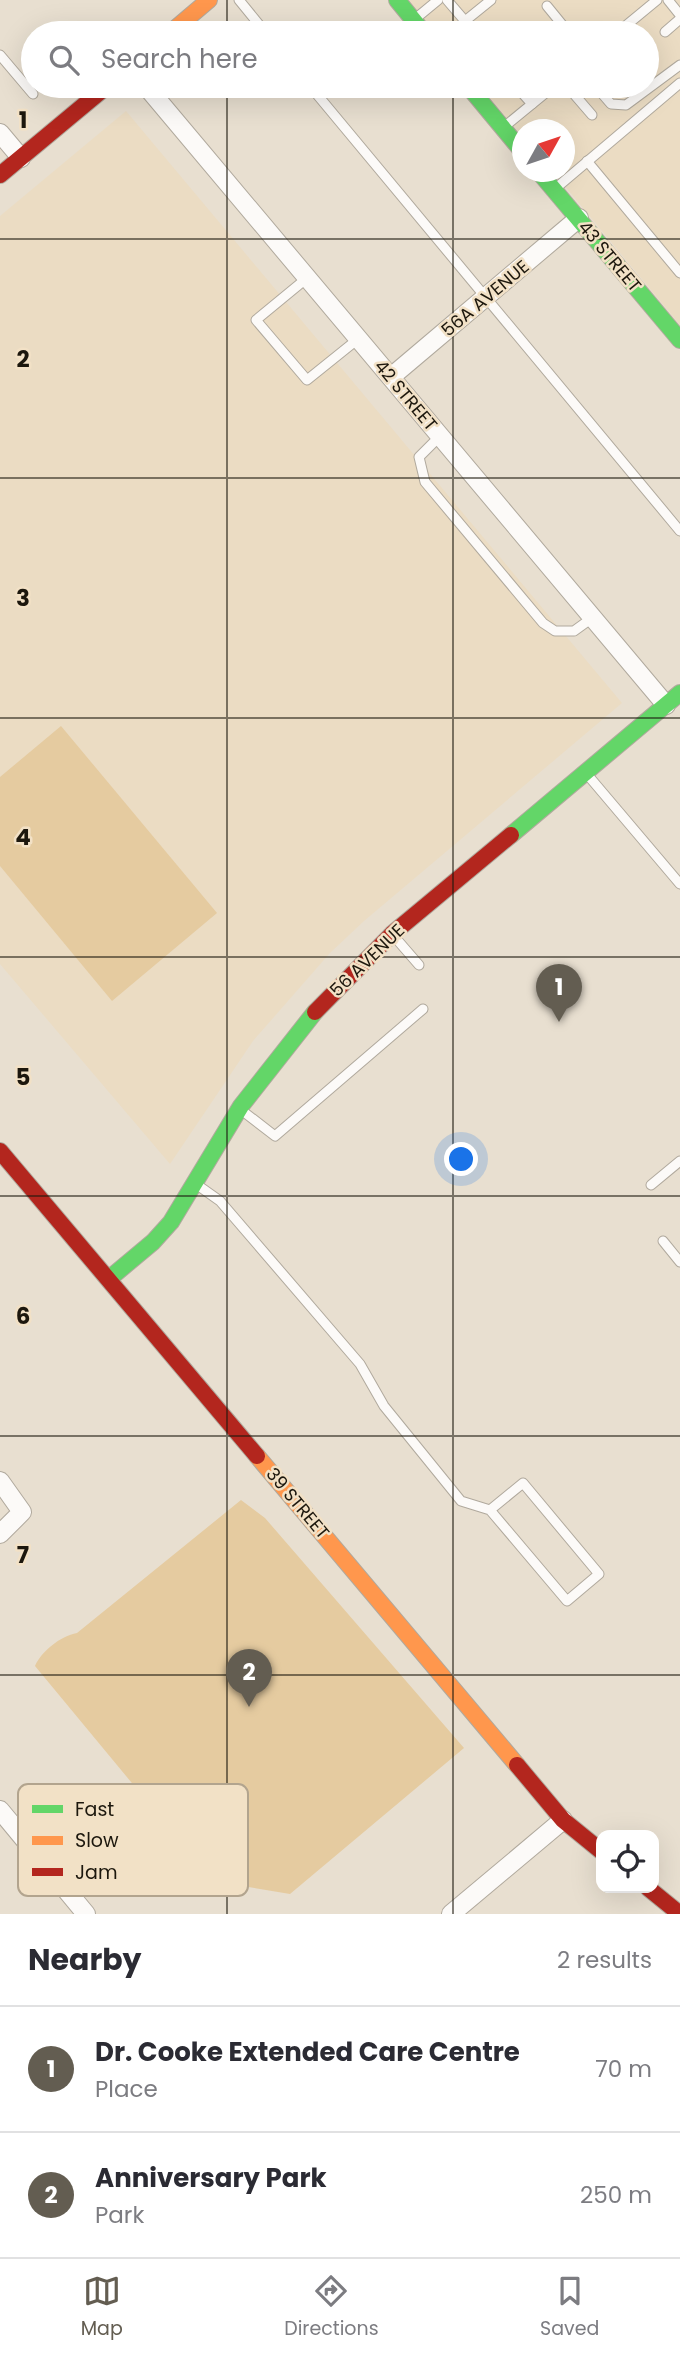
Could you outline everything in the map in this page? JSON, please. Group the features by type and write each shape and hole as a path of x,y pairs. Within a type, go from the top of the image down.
{"street":[{"path":"184,21 209,0"},
{"path":"397,0 414,20"},
{"path":"0,175 93,98"},
{"name":"42 STREET","path":"156,98 666,705"},
{"path":"478,98 512,138"},
{"path":"0,133 21,158"},
{"name":"43 STREET","path":"548,182 680,340"},
{"name":"56A AVENUE","path":"391,377 579,218"},
{"name":"56 AVENUE","path":"110,1278 159,1237 195,1183 239,1108 310,1017 392,934 680,693"},
{"name":"39 STREET","path":"1,1155 110,1278 563,1820 596,1847"},
{"path":"0,1534 22,1512 5,1487"},
{"path":"0,1810 18,1832"},
{"path":"451,1914 563,1820"},
{"path":"655,1893 679,1910"},
{"path":"71,1896 86,1914"}],"lane":[{"path":"239,0 256,21"},
{"path":"414,20 438,0"},
{"path":"447,0 465,21 491,0"},
{"path":"632,21 657,0"},
{"path":"665,32 680,17 668,0"},
{"path":"547,6 559,21"},
{"path":"0,55 21,80"},
{"path":"659,81 680,65"},
{"path":"554,189 680,83"},
{"path":"320,98 680,531"},
{"path":"527,98 532,104"},
{"path":"503,128 539,98"},
{"path":"578,98 592,116"},
{"path":"582,103 588,98"},
{"path":"607,98 611,104 626,105 635,98"},
{"path":"587,161 680,273"},
{"path":"307,278 256,320 307,380 359,339"},
{"path":"440,436 419,457 425,482 516,591 543,623 555,631 575,631 592,618"},
{"path":"586,772 680,884"},
{"path":"392,934 419,965"},
{"path":"239,1108 275,1136 422,1009"},
{"path":"651,1185 680,1161"},
{"path":"195,1183 220,1201 360,1364 383,1406 461,1501 490,1510 567,1601 599,1574 523,1483 490,1510"},
{"path":"663,1241 680,1262"}],"shaded area":[{"path":"408,0 680,0 680,325 561,182 575,182 575,119 512,119 512,124 490,98 659,98 659,21 426,21"},
{"path":"126,111 622,703 364,921 330,953 253,1041 170,1164 0,964 0,216"},
{"path":"61,726 217,913 112,1001 0,866 0,777"},
{"path":"241,1500 265,1518 464,1748 290,1894 248,1887 248,1784 133,1784 35,1666 52,1645 77,1633"}],"traffic: fast":[{"path":"397,0 414,21"},
{"path":"478,98 512,139"},
{"path":"547,182 680,340"},
{"path":"511,835 680,693"},
{"path":"110,1278 153,1242 171,1222 241,1106 315,1012"}],"traffic: slow":[{"path":"184,21 209,0"},
{"path":"257,1456 517,1765"}],"traffic: jam":[{"path":"0,175 93,98"},
{"path":"315,1012 392,934 511,835"},
{"path":"0,1151 257,1456"},
{"path":"517,1765 563,1820 596,1847"},
{"path":"654,1893 680,1914"}],"place":[{"name":"Dr. Cooke Extended Care Centre","path":"559,1022"},
{"name":"Anniversary Park","path":"249,1707"}]}
